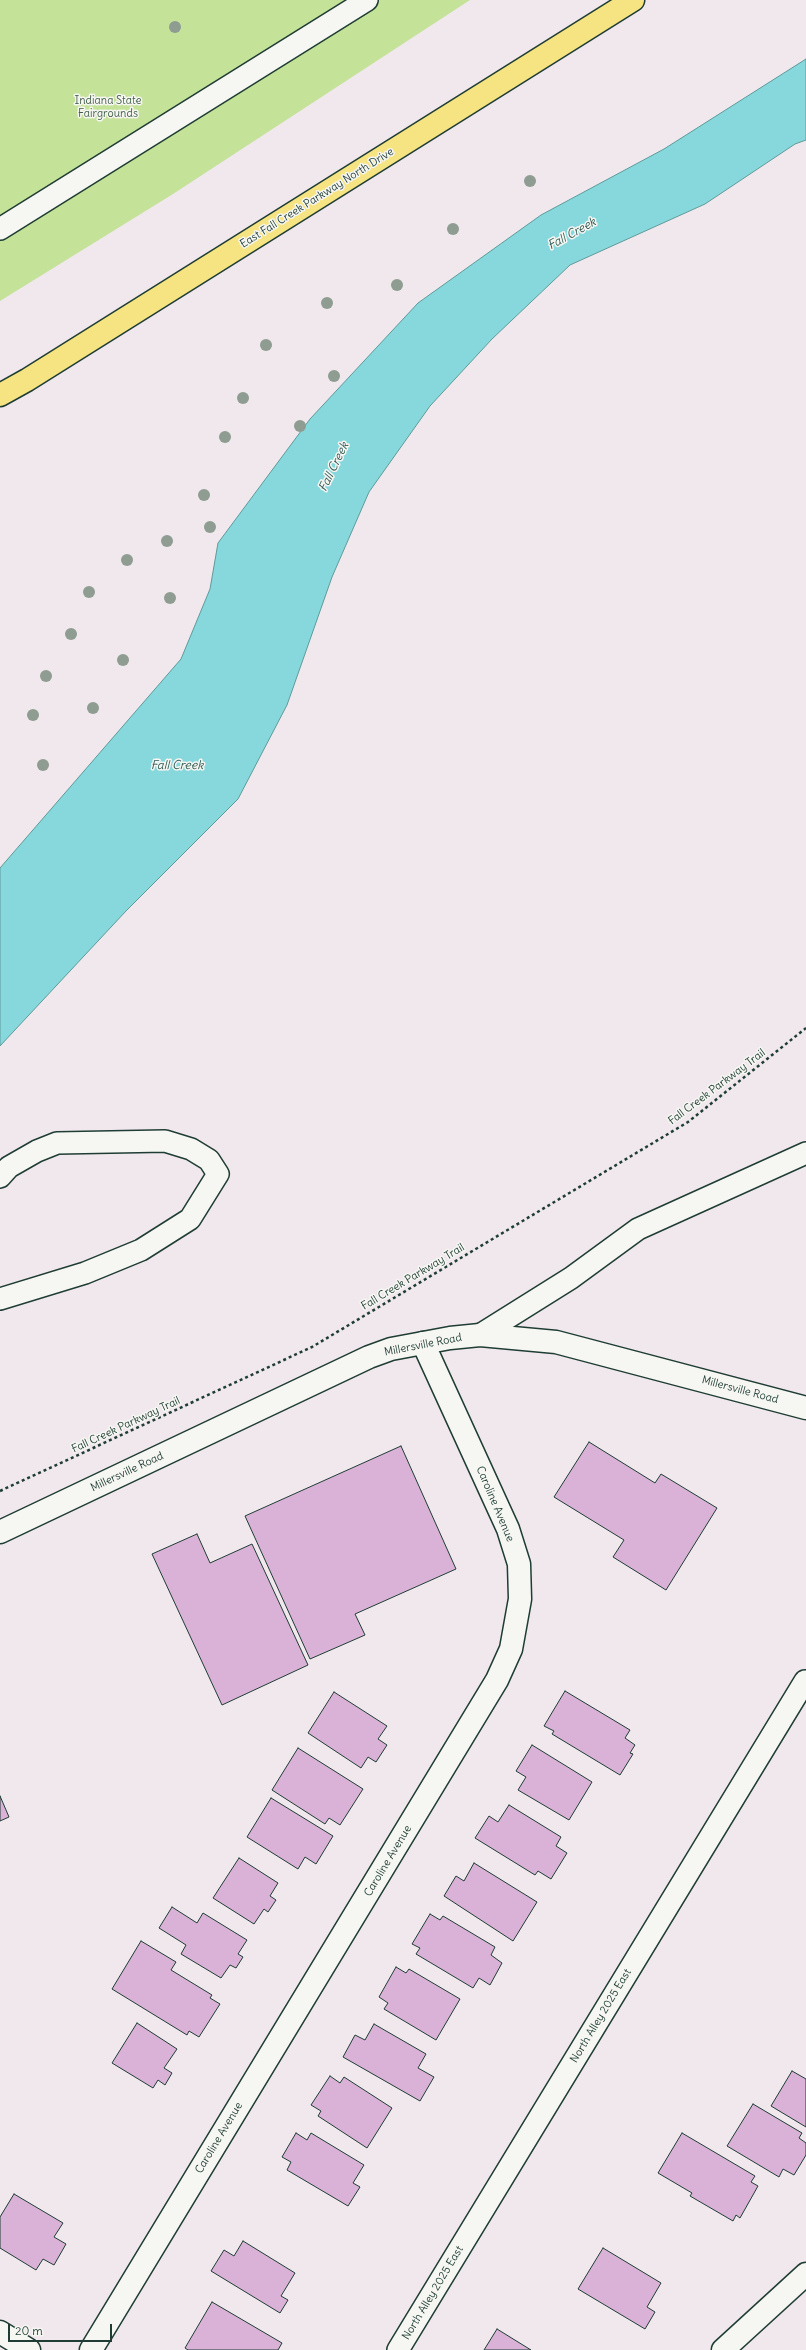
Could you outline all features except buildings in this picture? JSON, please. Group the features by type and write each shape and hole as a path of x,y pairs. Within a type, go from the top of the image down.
{"main road":[{"name":"East Fall Creek Parkway North Drive","path":"0,395 27,380 633,0"}],"street":[{"name":"Millersville Road","path":"0,1532 369,1357 391,1349 424,1343 480,1335 556,1342 806,1408"},
{"name":"Caroline Avenue","path":"90,2350 493,1687 511,1649 520,1599 519,1564 508,1529 424,1343"},
{"path":"722,2350 806,2274"},
{"path":"0,2332 29,2350"}],"lane":[{"path":"0,229 367,0"},
{"path":"0,1177 9,1167 37,1151 57,1143 165,1141 191,1149 209,1160 218,1174 190,1219 141,1250 85,1273 0,1299"},
{"path":"480,1335 571,1278 638,1229 806,1154"},
{"name":"North Alley 2025 East","path":"398,2350 805,1682"}],"path":[{"name":"Fall Creek Parkway Trail","path":"0,1491 312,1347 688,1122 806,1028"}],"green space":[{"name":"Indiana State Fairgrounds","path":"0,0 470,0 173,194 0,301"}],"water":[{"name":"Fall Creek","path":"806,59 806,140 795,144 705,204 570,265 492,339 430,406 369,492 332,577 287,705 238,799 126,911 0,1046 0,868 181,659 210,589 218,543 310,419 418,303 541,215 664,149"}]}
